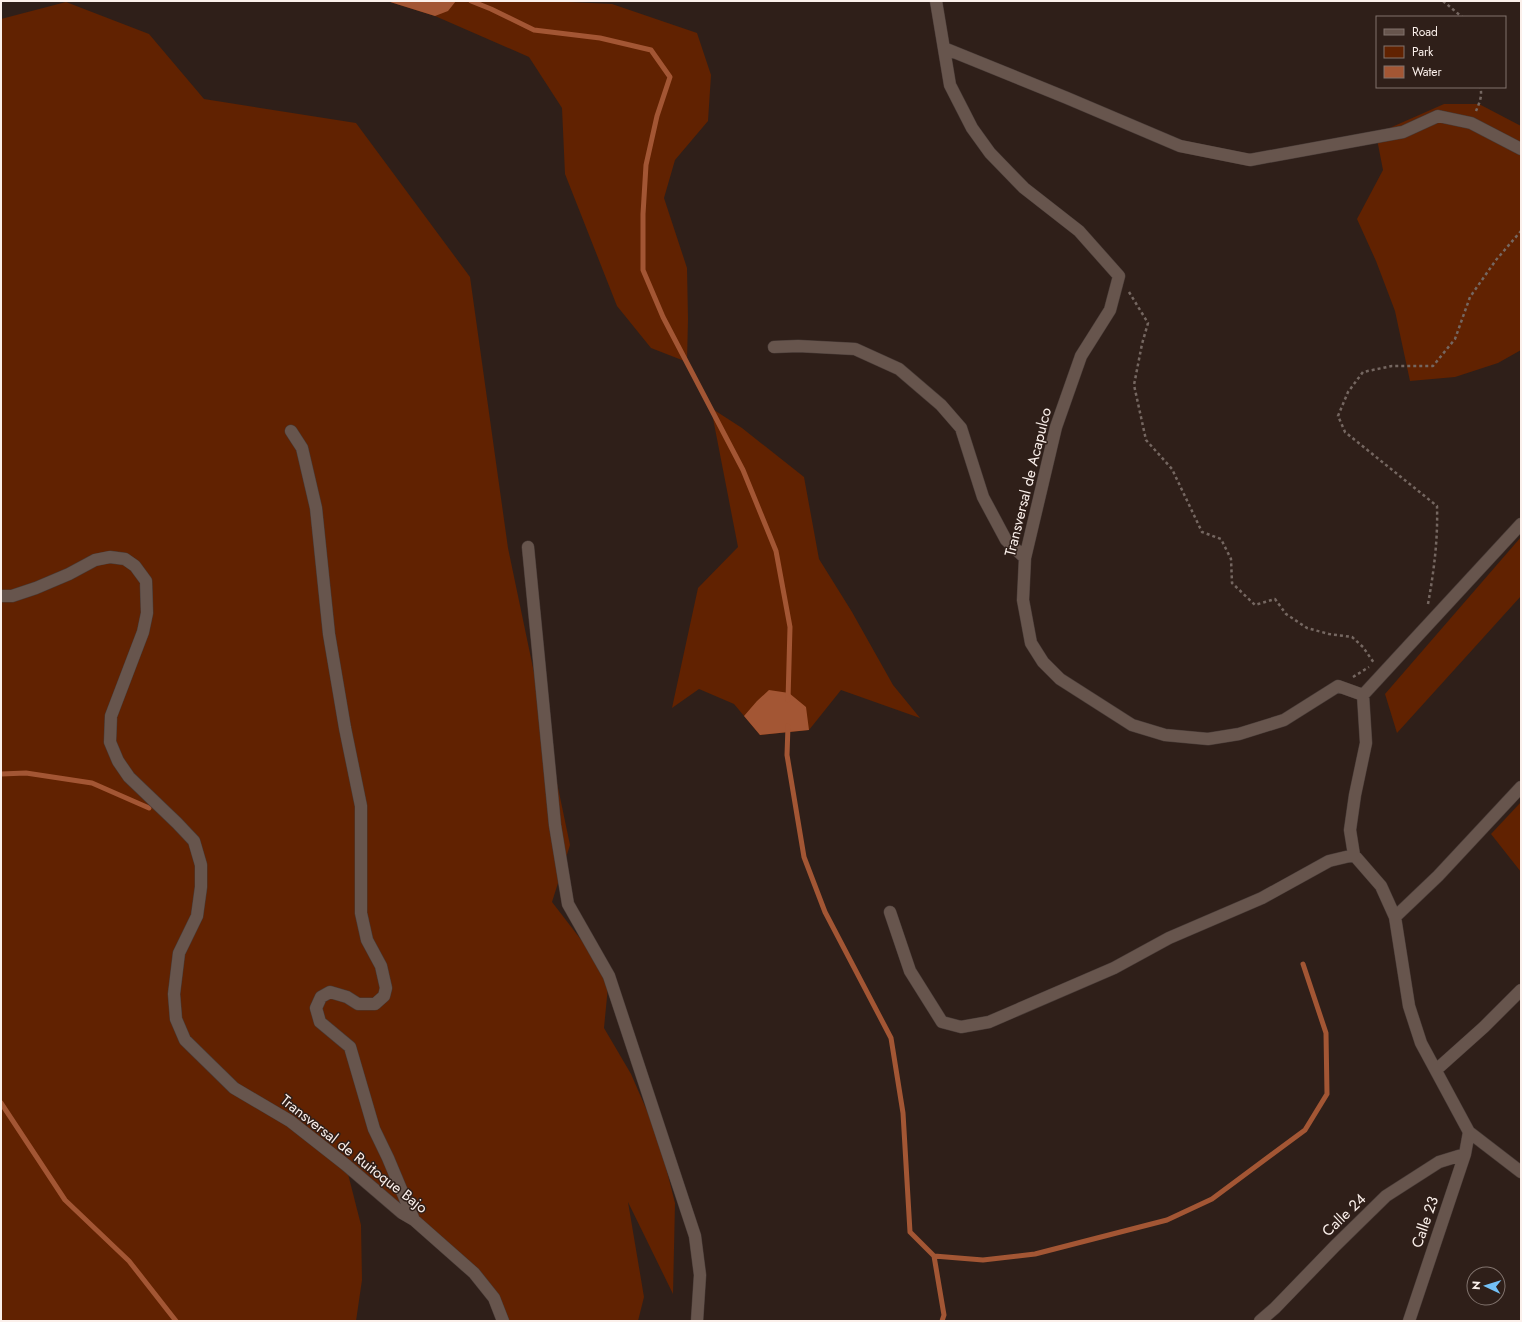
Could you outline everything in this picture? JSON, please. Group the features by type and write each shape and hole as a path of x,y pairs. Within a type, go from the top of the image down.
{"street":[{"path":"936,1 950,85 972,128 990,153 1024,188 1079,231 1119,276"},
{"path":"944,48 1180,146 1250,160 1403,132 1438,116 1471,123 1521,149"},
{"name":"Transversal de Acapulco","path":"1119,276 1110,310 1081,356 1056,427 1025,558 1023,600 1032,643 1043,662 1060,679 1132,725 1165,735 1208,739 1239,734 1284,720 1338,686"},
{"path":"774,347 798,346 854,349 899,369 941,405 960,428 983,497 1006,540 1025,558"},
{"path":"291,431 302,448 316,508 329,634 345,728 361,806 361,913 368,940 381,966 386,988 384,996 375,1004 358,1004 330,992 321,997 316,1008 320,1022 350,1047 374,1129 414,1220"},
{"path":"1521,524 1363,695 1366,743 1355,795 1350,830 1354,855 1381,886 1395,917 1409,1006 1421,1043 1469,1132 1521,1172"},
{"path":"528,547 555,825 568,904 609,976 695,1236 700,1275 697,1321"},
{"name":"Transversal de Ruitoque Bajo","path":"1,596 12,596 36,588 69,574 95,560 110,557 125,559 135,566 146,581 147,613 143,632 111,716 110,742 118,761 129,777 194,841 201,865 201,887 196,916 179,953 174,994 176,1019 185,1040 234,1088 290,1121 346,1165 402,1213 414,1220 474,1273 494,1298 503,1321"},
{"path":"1338,686 1363,695"},
{"path":"1395,917 1438,876 1521,787"},
{"path":"890,912 910,971 942,1022 961,1027 989,1022 1114,968 1169,938 1262,898 1329,860 1354,855"},
{"path":"1436,1070 1484,1027 1521,990"},
{"name":"Calle 23","path":"1409,1321 1465,1154 1469,1132"},
{"name":"Calle 24","path":"1260,1321 1275,1308 1386,1196 1439,1162 1465,1154"}],"path":[{"path":"1443,1 1461,16"},
{"path":"1427,612 1438,529 1437,506 1345,432 1338,416 1348,392 1363,372 1392,366 1433,366 1455,339 1470,297 1496,260 1521,232"},
{"path":"1119,276 1148,323 1134,384 1146,440 1172,469 1202,532 1221,539 1231,559 1232,583 1255,605 1275,599 1286,614 1307,628 1329,634 1352,637 1363,647 1374,663 1338,686"}],"green space":[{"path":"387,1 547,1 612,4 697,33 711,75 708,121 675,160 664,198 687,268 687,362 651,348 617,306 565,174 562,108 529,57 435,16"},
{"path":"66,2 149,34 204,99 356,123 470,277 508,548 570,845 552,902 609,976 604,1028 631,1074 658,1136 675,1203 673,1294 628,1202 644,1297 638,1321 503,1321 494,1298 345,1162 361,1225 362,1280 356,1321 1,1321 1,19"},
{"path":"1444,104 1479,104 1521,126 1521,350 1498,363 1455,377 1410,381 1395,311 1376,261 1357,219 1383,170 1376,134"},
{"path":"711,408 742,428 804,477 819,559 852,612 893,685 920,718 841,690 809,730 760,735 734,704 699,689 672,708 698,588 738,547"},
{"path":"1521,537 1521,596 1397,733 1385,694"},
{"path":"1521,802 1521,872 1491,834"}],"water":[{"path":"387,1 456,1 448,11 435,16"},
{"path":"769,690 789,693 806,707 809,730 760,735 744,716"}],"waterway":[{"path":"471,1 534,30 600,38 651,50 670,77 657,116 646,165 643,214 643,270 663,317 743,470 776,551 790,627 788,700"},
{"path":"788,726 787,755 804,857 825,912 891,1038 903,1113 910,1232 934,1256 944,1315 942,1321"},
{"path":"1,774 26,773 92,783 149,808"},
{"path":"934,1256 983,1260 1035,1254 1167,1220 1212,1199 1305,1130 1327,1094 1326,1033 1303,964"},
{"path":"1,1103 65,1200 129,1261 176,1321"}]}
